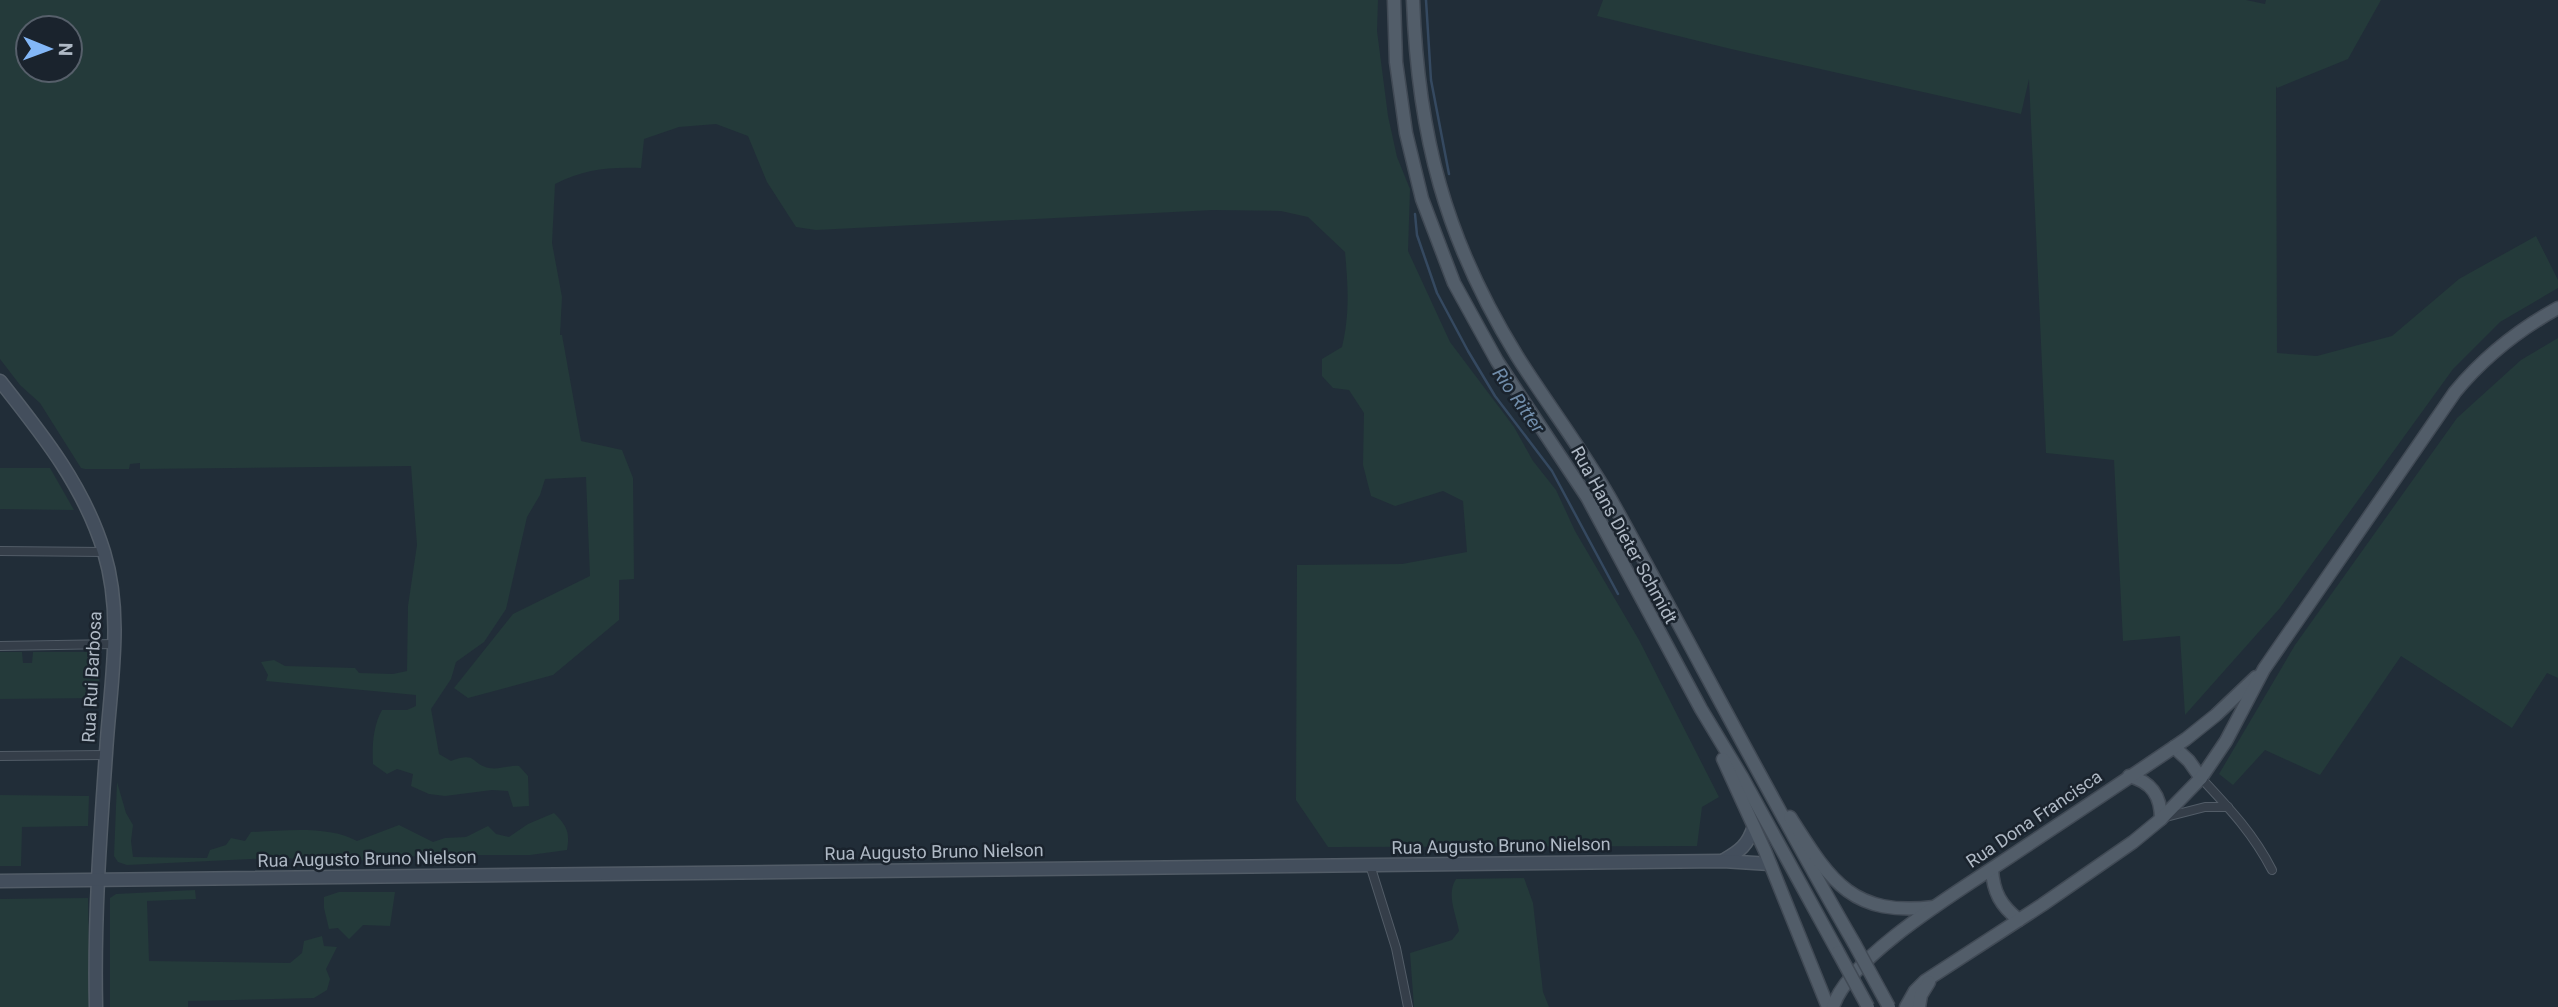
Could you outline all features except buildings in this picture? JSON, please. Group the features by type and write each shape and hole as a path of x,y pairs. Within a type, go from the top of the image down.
{"main road":[{"name":"Rua Hans Dieter Schmidt","path":"1394,0 1396,62 1406,133 1422,199 1442,256 1497,361 1587,497 1701,709 1868,1007"},
{"name":"Rua Hans Dieter Schmidt","path":"1413,0 1419,85 1426,132 1445,204 1467,264 1518,358 1604,488 1791,835 1889,1007"},
{"name":"Rua Dona Francisca","path":"1906,1007 1914,991 1933,976 2133,842 2161,819 2202,778 2226,741 2263,669 2455,392 2497,348 2558,308"},
{"name":"Rua Rui Barbosa","path":"0,381 55,452 85,503 104,552 114,603 114,644 98,879 96,1007"},
{"name":"Rua Dona Francisca","path":"1833,1007 1845,984 1861,965 1934,907 2174,747 2216,715 2263,669"},
{"path":"1719,702 1821,865 1834,880 1854,896 1874,906 1916,909 1934,907"},
{"path":"1701,709 1754,826 1828,1007"},
{"path":"2174,747 2202,778"},
{"path":"2129,776 2150,786 2161,807 2161,819"},
{"path":"1723,860 1747,845 1754,826"},
{"name":"Rua Augusto Bruno Nielson","path":"0,881 1723,860 1770,864"},
{"path":"1992,869 1998,899 2007,911 2019,920"},
{"path":"1919,1007 1922,995 1933,976"}],"street":[{"path":"0,551 104,552"},
{"path":"0,646 114,644"},
{"path":"0,756 105,755"},
{"path":"2202,778 2259,844 2272,870"},
{"path":"2161,819 2205,807 2228,807"},
{"path":"1370,865 1398,956 1408,1007"}],"green space":[{"path":"0,0 1378,0 1377,31 1388,116 1397,157 1410,189 1408,251 1450,342 1514,427 1533,461 1556,490 1575,531 1639,640 1719,797 1702,807 1697,846 1328,847 1296,800 1297,565 1402,564 1467,552 1463,501 1443,491 1395,506 1371,496 1363,465 1364,413 1349,390 1333,388 1322,376 1322,359 1342,347 1345,335 1348,299 1345,252 1308,217 1281,211 1213,210 816,230 796,227 767,182 748,136 716,124 679,127 644,139 641,168 596,170 555,184 552,243 562,297 560,335 581,441 622,450 633,478 634,579 619,580 619,620 553,675 468,698 454,688 513,614 590,576 586,477 545,479 540,495 527,517 506,609 484,642 456,662 451,679 431,709 439,754 451,761 470,758 489,768 519,766 528,776 529,806 513,807 508,791 492,790 445,796 429,794 411,786 413,774 397,769 387,774 373,764 374,736 382,710 407,710 416,706 416,695 266,681 268,675 261,662 274,660 285,666 355,668 359,673 393,674 407,671 408,606 417,545 411,466 140,469 140,463 130,464 129,469 85,469 81,468 40,403 20,385 0,359"},
{"path":"1603,0 2246,0 2265,4 2266,0 2381,0 2348,59 2277,88 2276,86 2277,353 2317,356 2392,336 2459,279 2536,236 2558,280 2558,288 2500,322 2453,369 2280,608 2185,715 2180,636 2123,641 2114,460 2046,453 2029,79 2021,114 1597,16"},
{"path":"2558,338 2558,678 2547,673 2512,728 2401,656 2320,775 2265,750 2233,785 2219,774 2295,645 2457,418 2521,360"},
{"path":"0,468 50,468 74,510 0,509"},
{"path":"0,652 22,652 23,663 32,663 33,652 99,652 99,698 0,699"},
{"path":"117,782 126,813 133,825 133,857 207,858 210,850 226,845 231,838 245,841 251,832 319,831 357,841 399,825 433,842 445,838 466,837 488,826 496,834 509,837 528,824 554,813 566,830 567,850 530,855 423,855 382,861 274,858 127,865 118,862 114,856"},
{"path":"0,795 89,796 88,826 22,827 21,866 0,866"},
{"path":"1524,878 1533,903 1543,992 1549,1007 1414,1007 1410,953 1452,940 1459,931 1452,898 1456,879"},
{"path":"195,890 196,899 147,901 149,961 290,963 302,953 304,941 322,936 324,946 337,947 326,969 330,979 327,990 314,998 188,1001 188,1007 110,1007 110,898 116,894"},
{"path":"339,892 395,892 390,926 363,925 349,939 338,928 329,929 324,897"},
{"path":"88,898 90,1007 0,1007 0,899"}],"waterway":[{"name":"Rio Ritter","path":"1426,0 1431,80 1449,174"},
{"name":"Rio Ritter","path":"1415,214 1417,235 1437,293 1495,396 1552,471 1618,594"}]}
